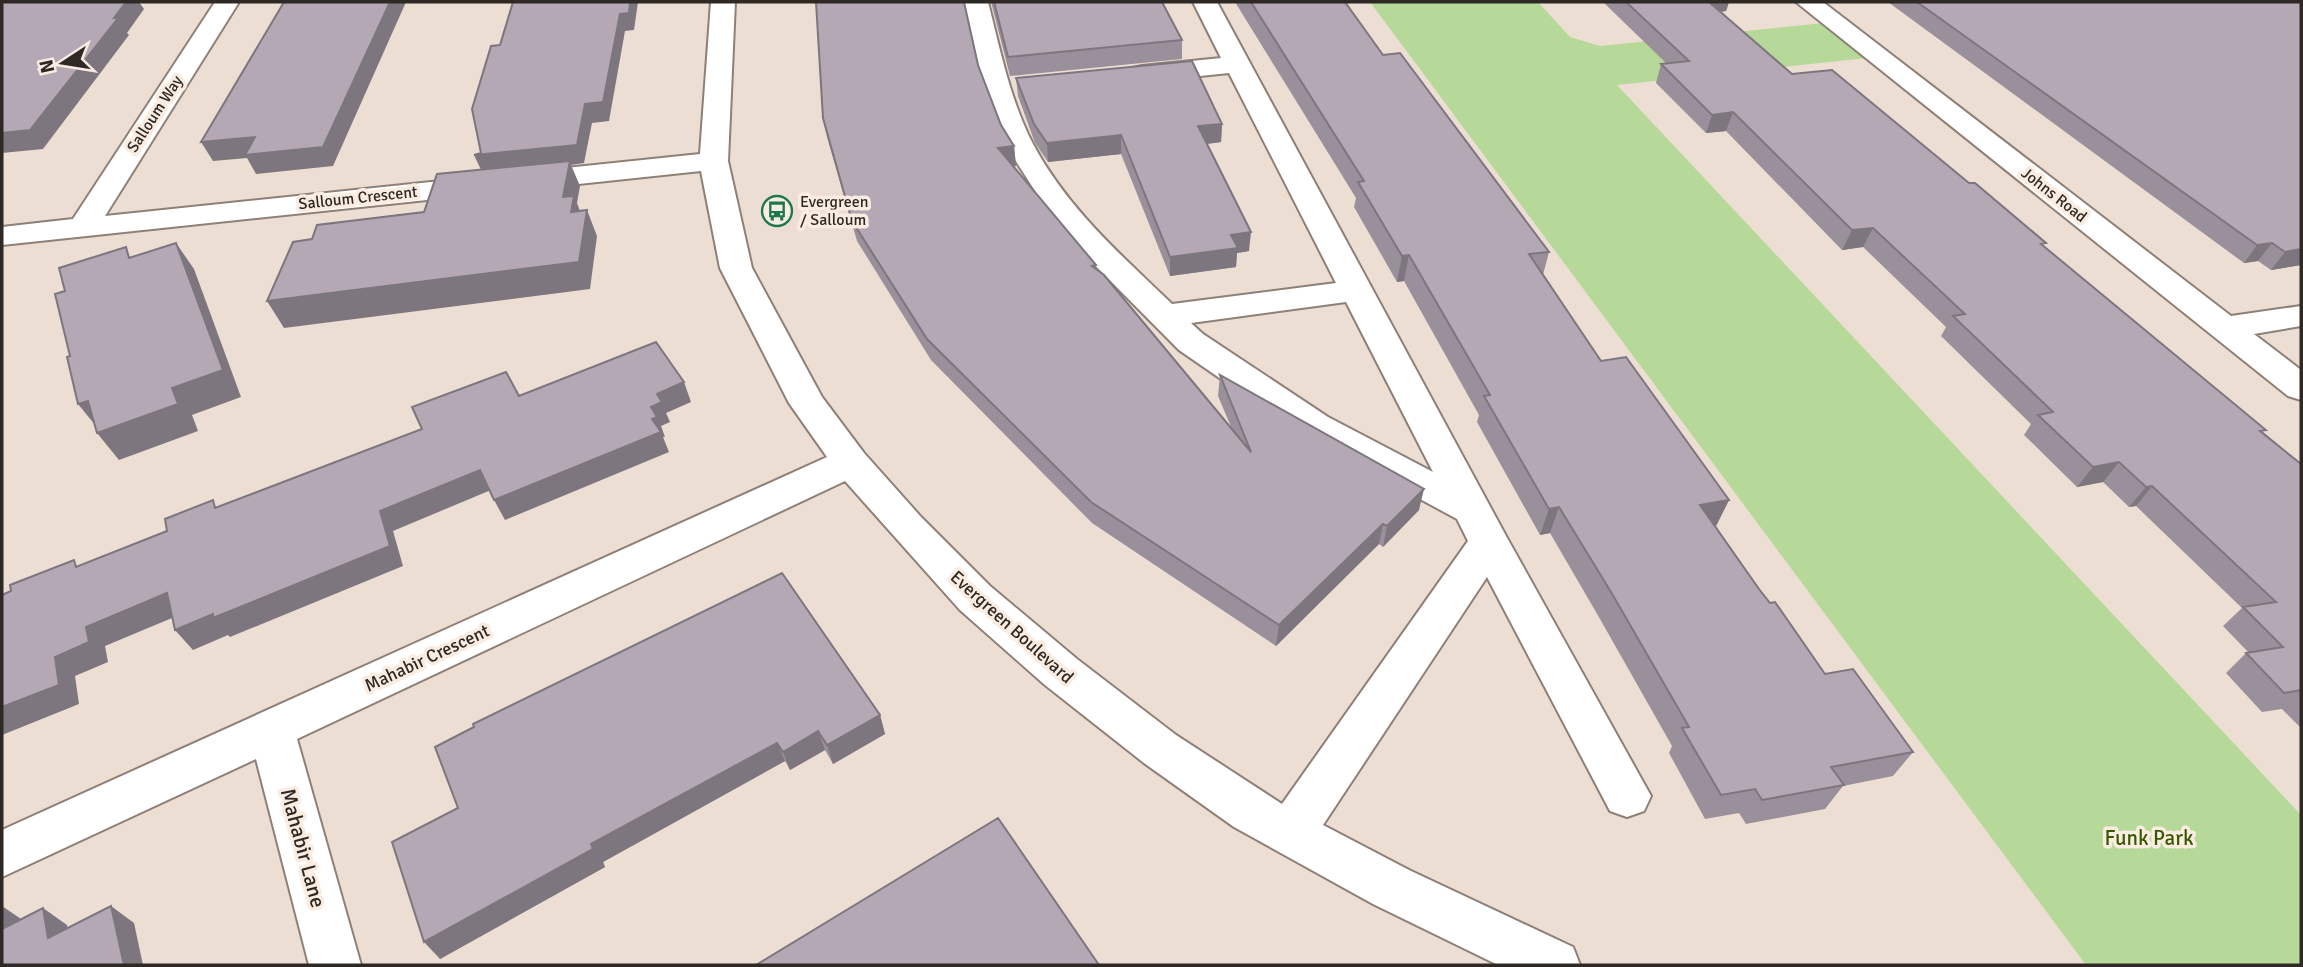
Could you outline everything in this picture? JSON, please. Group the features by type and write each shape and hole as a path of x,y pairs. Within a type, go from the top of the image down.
{"street":[{"name":"Salloum Way","path":"83,227 227,2"},
{"name":"Evergreen Boulevard","path":"723,2 714,161 736,268 807,403 851,462 975,598 1061,672 1160,749 1251,812 1289,834 1553,965"},
{"path":"976,2 1011,87 1020,144 1071,223 1191,342 1315,426 1480,526"},
{"path":"1205,2 1480,526 1627,796"},
{"name":"Johns Road","path":"1808,2 2301,388"},
{"path":"1118,76 1238,64"},
{"name":"Salloum Crescent","path":"2,236 714,161"},
{"path":"1164,316 1357,290"},
{"path":"2225,328 2301,316"},
{"name":"Mahabir Crescent","path":"2,854 851,462"},
{"path":"1289,834 1480,526"},
{"name":"Mahabir Lane","path":"271,730 335,965"}],"green space":[{"name":"Funk Park","path":"1370,2 1538,2 1570,37 1600,46 1833,22 1876,57 1617,85 2301,815 2301,965 2086,965"}],"building":[{"path":"2,2 126,2 114,18 118,18 30,130 2,133"},
{"path":"284,2 390,2 323,147 245,155 255,137 201,142"},
{"path":"513,2 630,2 629,13 620,14 603,102 585,104 577,145 474,155 481,153 472,109 491,46 500,45"},
{"path":"816,2 964,2 978,65 1001,125 1014,146 998,148 1096,265 1092,266 1104,275 1251,452 1220,375 1424,489 1387,526 1383,524 1279,625 1091,502 927,339 852,221 823,118"},
{"path":"994,2 1162,2 1182,40 1008,57"},
{"path":"1251,2 1345,2 1383,55 1400,53 1549,252 1529,254 1601,361 1626,357 1729,500 1700,505 1759,589 1770,603 1775,602 1825,674 1853,669 1913,752 1831,767 1844,785 1762,800 1755,789 1721,795 1682,728 1689,727 1611,592 1559,507 1549,509 1484,396 1490,395 1409,255 1402,256 1358,182 1364,181"},
{"path":"1626,2 1709,2 1792,74 1832,70 1969,183 1975,183 2046,243 2041,244 2266,430 2260,431 2301,464 2301,690 2284,693 2246,653 2283,647 2243,607 2276,602 2152,486 2146,487 2119,462 2093,467 2038,415 2053,412 1953,316 1965,314 1873,228 1852,230 1733,112 1712,115 1661,64 1689,61"},
{"path":"1917,2 2301,2 2301,249 2285,252 2272,243 2257,245"},
{"path":"1192,61 1222,124 1198,126 1251,232 1231,235 1238,248 1170,257 1121,135 1047,143 1034,124 1016,78"},
{"path":"570,161 563,197 574,196 571,212 587,210 579,262 267,301 293,242 312,239 317,225 424,212 437,174"},
{"path":"176,243 223,370 172,388 178,404 97,433 88,401 78,404 67,357 70,356 55,294 65,291 59,268 126,247 129,258"},
{"path":"656,342 684,382 657,394 662,402 651,407 657,417 652,419 661,432 494,500 480,470 380,511 390,546 213,618 213,614 175,630 167,593 86,627 89,642 55,657 59,685 2,707 2,595 11,591 10,585 74,560 76,567 167,531 165,519 213,500 215,508 422,429 412,407 506,372 519,396"},
{"path":"782,573 880,715 827,745 818,731 783,752 777,743 591,844 593,849 424,942 392,842 458,808 435,747 474,727 473,724"},
{"path":"998,818 1099,965 756,965"},
{"path":"111,906 124,965 2,965 2,929 43,908 48,938"}],"place":[{"name":"Evergreen / Salloum","path":"777,211"}]}
